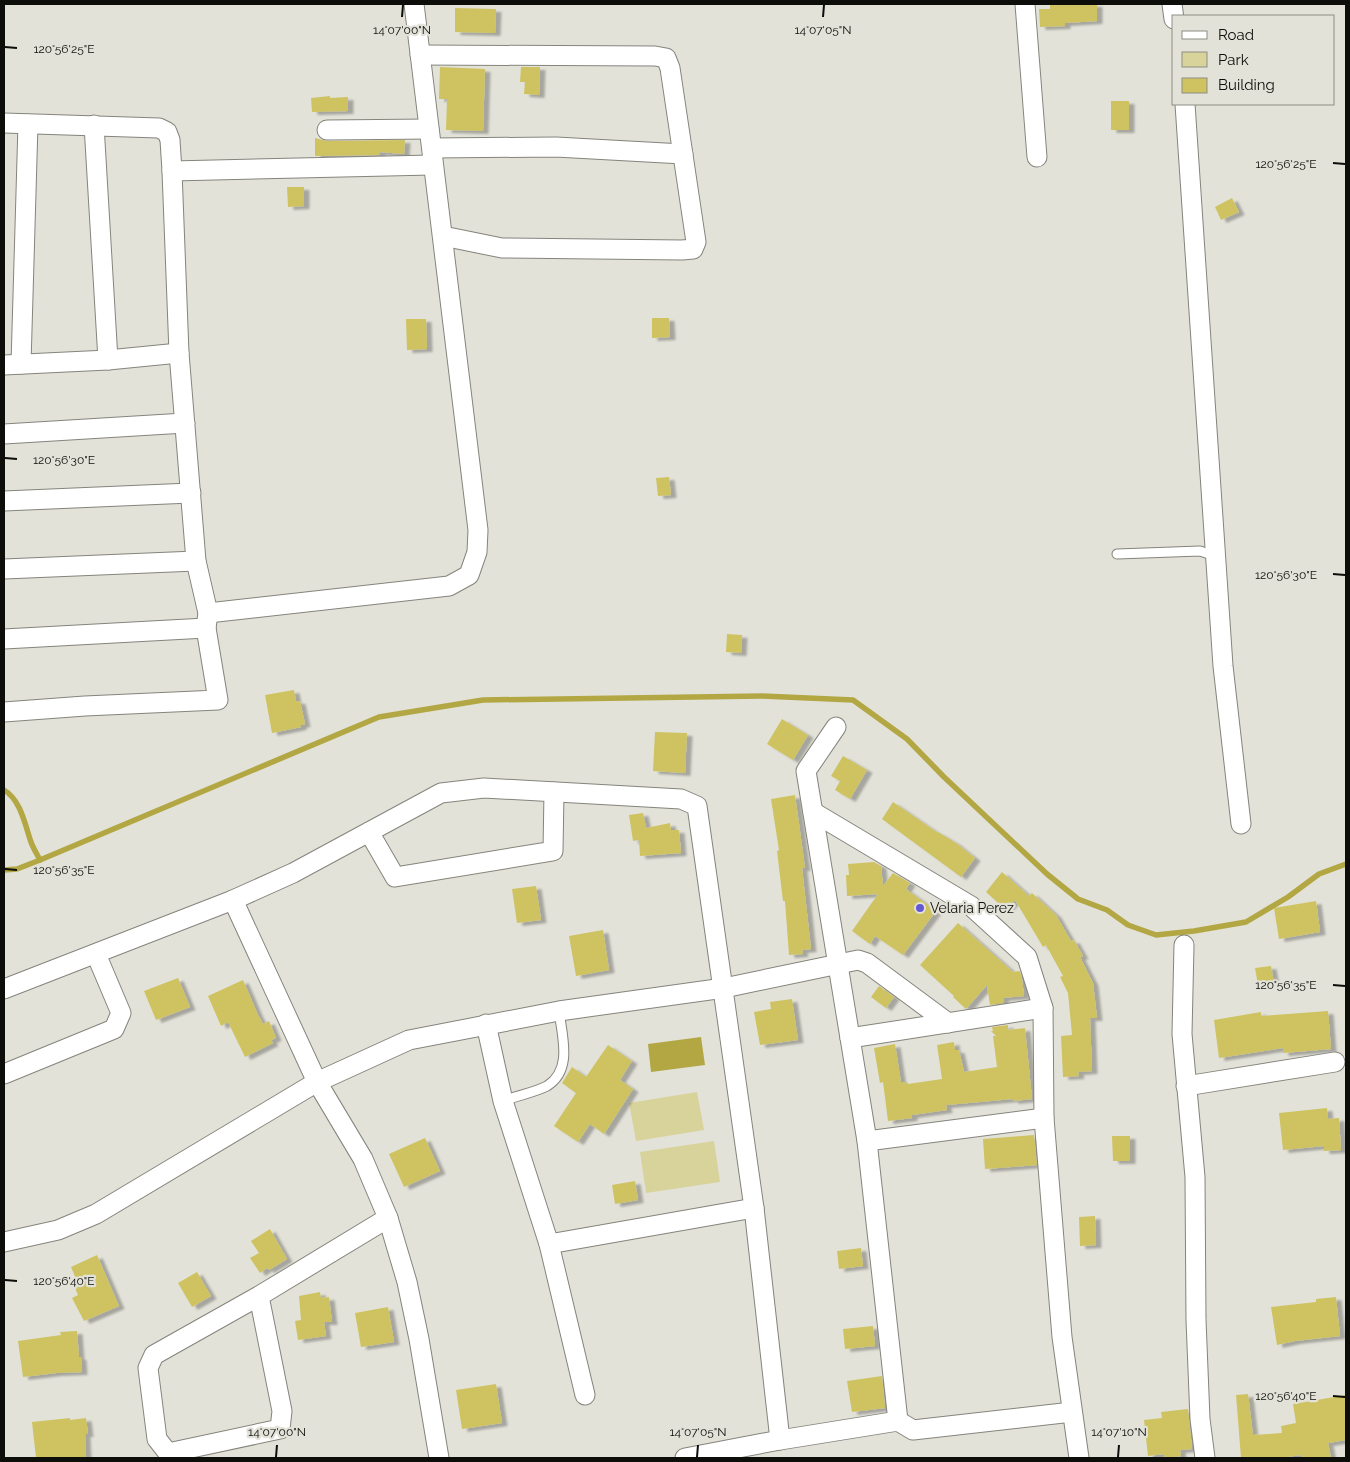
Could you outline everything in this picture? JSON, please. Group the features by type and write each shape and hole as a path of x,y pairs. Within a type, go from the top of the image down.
{"street":[{"path":"4,639 207,621 449,586 469,574 477,552 478,530 414,4"},
{"path":"1025,4 1037,157"},
{"path":"420,55 655,56 666,58 670,68 696,242 692,249 682,250 502,248 443,236"},
{"path":"1185,105 1223,666 1241,824"},
{"path":"4,123 159,128 167,132 170,140 179,353 196,561 218,700 84,706 4,712"},
{"path":"28,124 13,364 108,360 179,353"},
{"path":"94,125 108,360"},
{"path":"327,130 429,129"},
{"path":"172,171 432,157 556,147 683,154"},
{"path":"4,434 185,422"},
{"path":"4,501 191,493"},
{"path":"4,569 196,561"},
{"path":"836,727 806,771 867,1141 898,1421"},
{"path":"4,989 233,900 293,873 441,793 484,788 681,799 696,806 724,988 754,1208 780,1440"},
{"path":"369,832 395,877 552,851 554,792"},
{"path":"813,812 971,906 1027,957 1043,1008 1044,1118 1062,1337 1079,1458"},
{"path":"233,900 317,1082 362,1159 388,1218 407,1282 419,1339 439,1458"},
{"path":"1184,945 1182,1034 1195,1177 1196,1320 1200,1419 1204,1458"},
{"path":"4,1074 114,1028 121,1013 96,954"},
{"path":"4,1242 58,1230 96,1214 317,1082 409,1040 559,1011 724,988 858,960 867,964 948,1023"},
{"path":"850,1038 1043,1008"},
{"path":"486,1024 503,1101 549,1244 585,1395"},
{"path":"1186,1086 1334,1062"},
{"path":"867,1141 1044,1118"},
{"path":"549,1244 754,1208"},
{"path":"259,1296 282,1411 280,1429 168,1453 157,1439 148,1368 154,1354 259,1296 388,1218"},
{"path":"685,1458 898,1421 912,1430 1072,1412"}],"lane":[{"path":"1117,554 1200,551 1215,556"},
{"path":"503,1101 547,1086 558,1076 564,1062 559,1011"}],"green space":[{"path":"697,1092 704,1130 636,1141 629,1103"},
{"path":"714,1141 720,1182 646,1193 640,1152"}],"shaded area":[{"path":"701,1037 705,1065 651,1072 648,1044"}],"building":[{"path":"1050,4 1097,4 1097,21 1065,23 1065,26 1040,27 1039,9 1050,9"},
{"path":"455,8 496,9 495,33 455,32"},
{"path":"440,67 485,69 483,131 446,130 447,99 439,99"},
{"path":"521,67 540,67 539,95 524,94 525,82 520,82"},
{"path":"330,96 330,98 348,97 348,111 312,112 311,98"},
{"path":"1111,101 1129,101 1129,130 1111,130"},
{"path":"315,138 327,141 405,140 404,154 380,152 380,155 315,156"},
{"path":"287,187 304,187 304,206 288,207"},
{"path":"1232,198 1239,212 1221,220 1215,207"},
{"path":"652,318 669,318 670,337 652,338"},
{"path":"406,319 426,319 427,349 407,350"},
{"path":"669,477 671,495 658,496 656,478"},
{"path":"727,634 742,635 741,653 726,652"},
{"path":"294,690 296,701 300,701 305,724 301,725 301,727 272,733 265,695"},
{"path":"782,719 808,735 793,760 767,744"},
{"path":"655,732 687,733 685,773 653,771"},
{"path":"843,756 867,770 850,799 835,790 840,781 831,776"},
{"path":"795,795 805,868 802,868 811,949 802,950 803,954 789,955 785,901 783,901 777,851 779,850 771,799"},
{"path":"893,802 956,843 975,858 961,877 882,819"},
{"path":"643,813 646,828 670,823 671,830 679,830 681,853 640,856 639,840 633,841 629,815"},
{"path":"874,862 881,866 883,886 893,873 910,883 906,889 936,911 903,955 875,936 870,944 852,931 878,894 847,896 846,875 849,875 848,864"},
{"path":"1002,872 1029,896 1032,893 1056,915 1071,941 1074,940 1083,956 1080,957 1093,983 1097,1018 1090,1018 1092,1071 1078,1072 1079,1076 1063,1077 1061,1036 1072,1035 1068,993 1060,977 1063,976 1046,945 1043,947 1015,900 1006,910 986,892"},
{"path":"536,886 541,920 517,923 512,889"},
{"path":"1316,901 1320,932 1279,939 1274,908"},
{"path":"958,923 1013,972 1020,971 1024,996 1003,998 1004,1003 990,1005 987,985 966,1009 920,965"},
{"path":"603,930 609,970 576,976 569,936"},
{"path":"1271,966 1274,983 1258,985 1255,968"},
{"path":"178,978 190,1007 156,1020 144,991"},
{"path":"243,980 263,1024 269,1021 276,1038 271,1040 273,1043 245,1057 228,1022 221,1026 208,996"},
{"path":"879,986 894,997 886,1008 871,997"},
{"path":"792,999 798,1040 760,1045 754,1012 771,1009 770,1002"},
{"path":"1328,1011 1331,1049 1283,1053 1283,1048 1219,1058 1214,1020 1261,1012 1261,1016"},
{"path":"1008,1025 1008,1030 1025,1028 1032,1099 946,1105 947,1110 888,1121 883,1082 880,1083 874,1048 895,1044 901,1083 907,1082 908,1084 942,1079 937,1045 954,1042 955,1050 959,1050 964,1072 997,1067 993,1036 996,1036 991,1031 993,1031 992,1027"},
{"path":"608,1045 632,1061 620,1080 633,1089 604,1134 590,1124 578,1142 554,1126 576,1093 562,1083 572,1067 586,1077"},
{"path":"1327,1108 1328,1119 1339,1118 1341,1150 1324,1151 1324,1146 1283,1150 1279,1113"},
{"path":"1034,1135 1037,1165 985,1169 983,1139"},
{"path":"1112,1136 1130,1136 1130,1161 1113,1161"},
{"path":"425,1138 440,1171 404,1187 389,1154"},
{"path":"635,1181 638,1200 615,1204 612,1185"},
{"path":"1095,1216 1096,1245 1080,1246 1079,1217"},
{"path":"270,1229 287,1259 260,1273 250,1258 259,1253 251,1241"},
{"path":"861,1248 863,1266 839,1269 837,1251"},
{"path":"97,1255 119,1306 84,1321 72,1298 78,1295 72,1281 76,1279 71,1267"},
{"path":"197,1272 211,1296 192,1307 178,1283"},
{"path":"320,1292 321,1298 329,1297 332,1322 324,1322 326,1336 298,1340 295,1321 301,1320 299,1296"},
{"path":"1336,1297 1340,1336 1277,1345 1271,1307 1316,1302 1316,1299"},
{"path":"388,1307 394,1342 361,1347 355,1313"},
{"path":"873,1326 875,1346 845,1349 843,1329"},
{"path":"77,1331 82,1372 23,1377 18,1341 61,1335 60,1332"},
{"path":"882,1376 885,1408 852,1412 847,1381"},
{"path":"496,1384 502,1423 462,1429 456,1390"},
{"path":"1248,1394 1253,1435 1282,1433 1281,1426 1296,1423 1293,1404 1346,1395 1346,1440 1328,1443 1331,1458 1302,1458 1301,1455 1279,1458 1241,1458 1236,1395"},
{"path":"1188,1409 1192,1449 1180,1450 1181,1456 1165,1458 1164,1454 1148,1456 1144,1420 1162,1418 1161,1412"},
{"path":"70,1418 70,1420 86,1418 88,1434 85,1434 86,1458 36,1458 32,1422"}],"waterway":[{"path":"4,870 17,869 40,860 379,717 483,700 762,696 853,700 907,739 944,777 1047,874 1078,899 1107,910 1128,925 1156,935 1246,922 1288,897 1319,874 1346,864"},
{"path":"4,790 15,800 40,860"}],"place":[{"name":"Velaria Perez","path":"920,908"}]}
